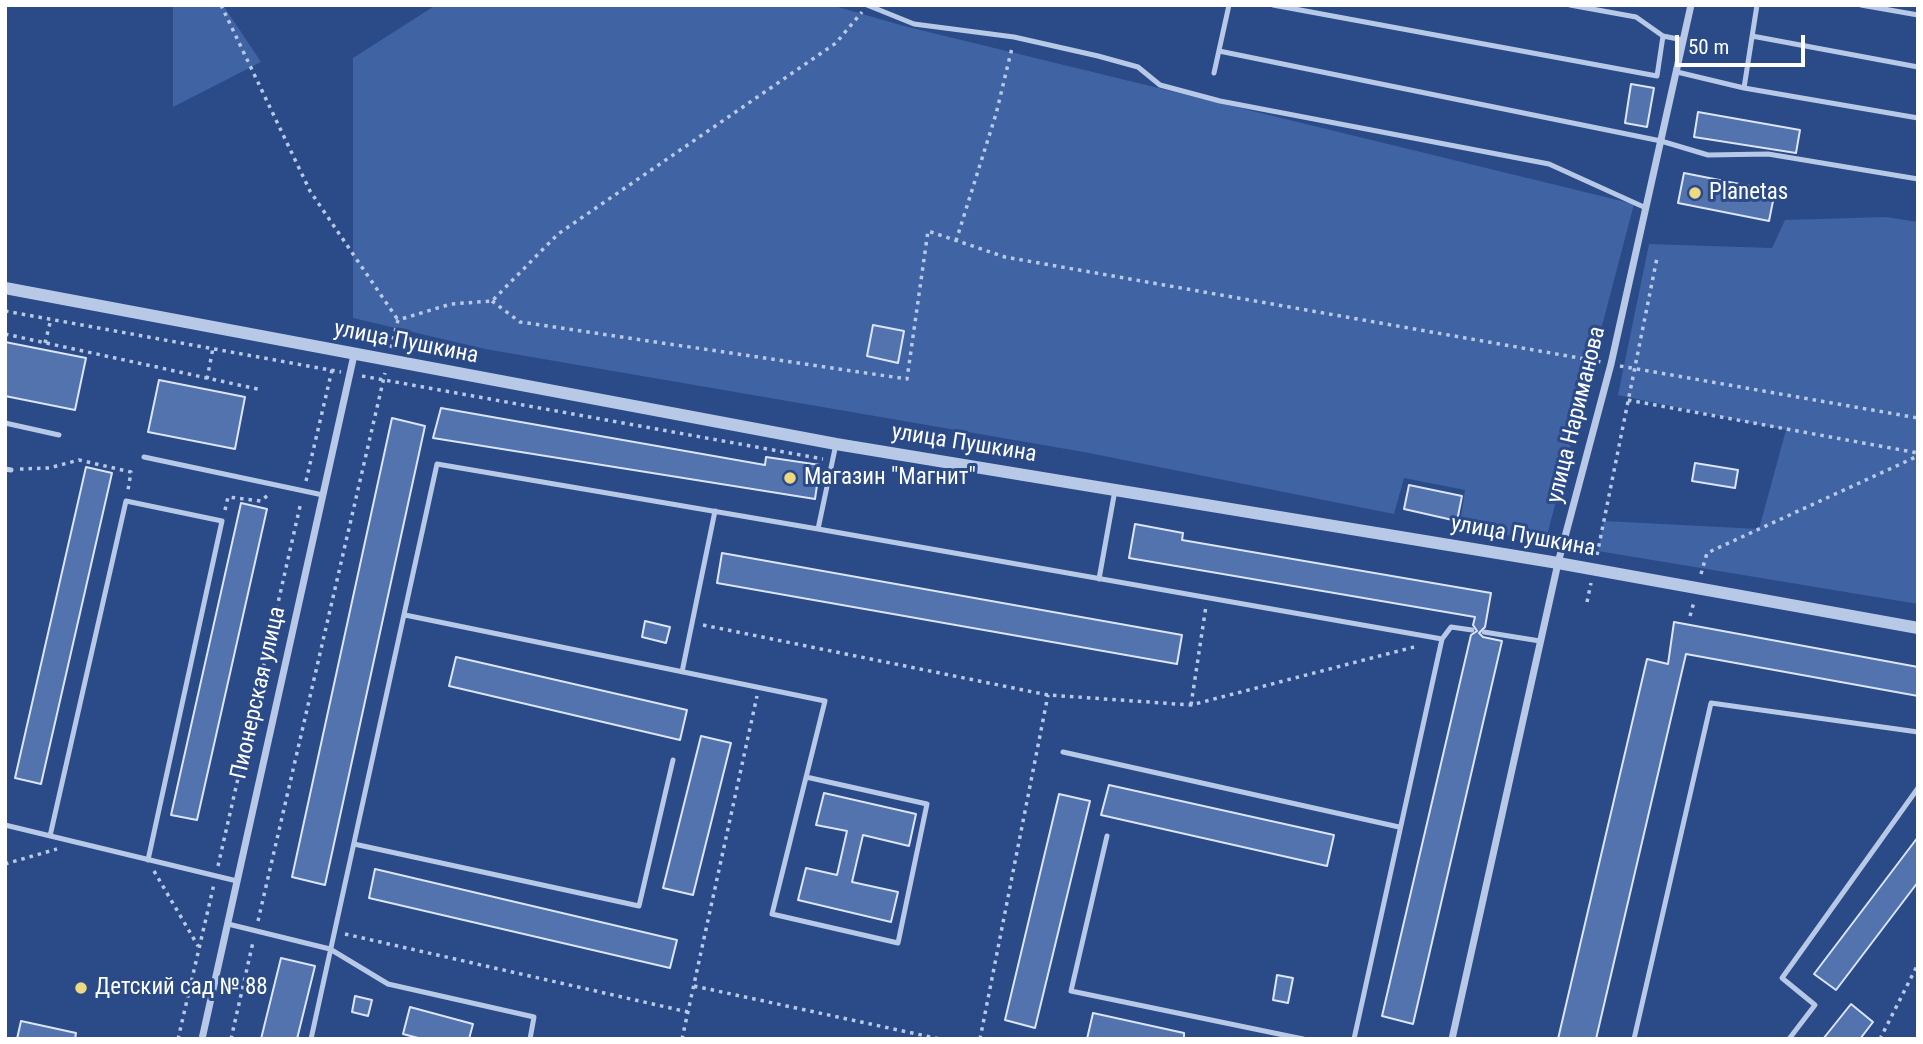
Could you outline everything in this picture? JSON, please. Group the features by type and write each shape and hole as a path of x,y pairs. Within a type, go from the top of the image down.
{"street":[{"name":"улица Нариманова","path":"1452,1039 1558,563 1611,364 1691,5"},
{"name":"улица Пушкина","path":"5,288 836,444 1558,563 1918,628"},
{"name":"Пионерская улица","path":"202,1039 354,355"}],"lane":[{"path":"867,5 914,24 1014,37 1138,67 1160,85 1220,101 1549,164 1646,208"},
{"path":"1214,73 1229,5"},
{"path":"1273,5 1657,76 1663,36"},
{"path":"1570,5 1636,18 1663,36 1684,40"},
{"path":"1744,88 1757,5"},
{"path":"1861,5 1918,15"},
{"path":"1752,36 1918,67"},
{"path":"1219,51 1661,141 1708,155 1769,155 1918,179"},
{"path":"1677,72 1744,88 1918,118"},
{"path":"5,423 59,435"},
{"path":"818,529 836,444"},
{"path":"144,457 323,495"},
{"path":"311,1039 437,464 1441,639"},
{"path":"1099,579 1115,490"},
{"path":"50,836 126,501 222,521 148,860"},
{"path":"682,673 716,512"},
{"path":"405,615 825,701 806,777 772,914 898,943 927,804 806,777"},
{"path":"1354,1039 1441,639 1451,627 1472,630"},
{"path":"1484,632 1540,641"},
{"path":"1634,1039 1711,703 1918,732"},
{"path":"1063,752 1399,827"},
{"path":"354,844 639,906 673,760"},
{"path":"1789,1039 1815,1005 1782,978 1918,788"},
{"path":"5,825 237,881"},
{"path":"1107,836 1071,990 1303,1039"},
{"path":"228,924 330,949 388,984 534,1017 530,1039"}],"path":[{"path":"221,5 310,191 398,320"},
{"path":"956,240 996,114 1014,37"},
{"path":"492,302 520,322 907,379 928,232 1005,257 1918,418"},
{"path":"1587,602 1657,258"},
{"path":"5,311 832,461"},
{"path":"45,343 51,319"},
{"path":"5,334 262,390"},
{"path":"207,379 213,348"},
{"path":"178,1039 332,370"},
{"path":"1628,400 1918,454"},
{"path":"1690,615 1707,554 1918,454"},
{"path":"8,469 49,468 79,460 131,472 126,501"},
{"path":"222,521 228,497 261,501 281,486"},
{"path":"1191,705 1208,598"},
{"path":"703,625 1048,695 1191,705 1415,646"},
{"path":"682,1039 759,688"},
{"path":"980,1039 1048,695"},
{"path":"5,864 77,842"},
{"path":"148,860 199,948"},
{"path":"334,931 688,1012"},
{"path":"1880,1039 1918,964"},
{"path":"694,986 940,1039"}],"shaded area":[{"path":"173,5 223,5 261,62 173,107"},
{"path":"436,5 831,5 904,26 1634,204 1545,543 1460,525 1465,490 1404,478 1394,514 1084,452 485,349 353,318 353,58"},
{"path":"1886,217 1918,222 1918,604 1598,551 1604,521 1759,529 1786,430 1618,395 1649,244 1772,248 1785,220"}],"building":[{"path":"1631,84 1654,88 1647,127 1625,123"},
{"path":"1698,112 1800,130 1796,153 1694,137"},
{"path":"1684,173 1775,191 1769,221 1678,203"},
{"path":"873,325 904,331 898,363 867,356"},
{"path":"5,342 86,358 75,410 5,396"},
{"path":"159,380 245,397 235,449 148,432"},
{"path":"441,408 765,465 766,457 820,465 815,499 433,438"},
{"path":"392,418 425,426 325,885 292,877"},
{"path":"1695,463 1738,470 1735,488 1692,481"},
{"path":"86,467 112,473 41,784 15,778"},
{"path":"1409,485 1462,496 1457,521 1404,509"},
{"path":"241,503 267,509 197,820 171,815"},
{"path":"1135,524 1183,533 1182,540 1491,593 1485,627 1479,633 1483,637 1502,641 1413,1024 1382,1016 1471,635 1477,631 1473,625 1475,617 1129,558"},
{"path":"722,553 1182,635 1177,664 717,583"},
{"path":"645,621 670,627 666,643 642,637"},
{"path":"1674,622 1918,667 1918,696 1686,654 1596,1039 1558,1039 1647,659 1668,664"},
{"path":"456,657 687,710 680,740 449,686"},
{"path":"701,736 731,743 693,895 663,888"},
{"path":"1109,785 1334,835 1327,866 1101,815"},
{"path":"824,793 916,814 909,846 863,835 852,882 898,892 891,922 798,900 806,868 837,875 847,831 816,825"},
{"path":"1059,794 1090,801 1035,1028 1005,1020"},
{"path":"1918,837 1918,882 1836,990 1814,974"},
{"path":"375,869 677,940 670,968 369,898"},
{"path":"281,958 315,966 297,1039 261,1039"},
{"path":"1277,975 1293,978 1288,1003 1273,1000"},
{"path":"355,996 372,1000 368,1016 352,1012"},
{"path":"1851,1004 1873,1022 1860,1039 1823,1039"},
{"path":"410,1007 473,1024 469,1039 422,1039 403,1034"},
{"path":"1093,1013 1184,1033 1184,1039 1087,1039"},
{"path":"21,1021 76,1033 75,1039 17,1039"}],"place":[{"name":"Planetas","path":"1695,193"},
{"name":"Магазин \"Магнит\"","path":"790,478"},
{"name":"Детский сад № 88","path":"81,988"}]}
